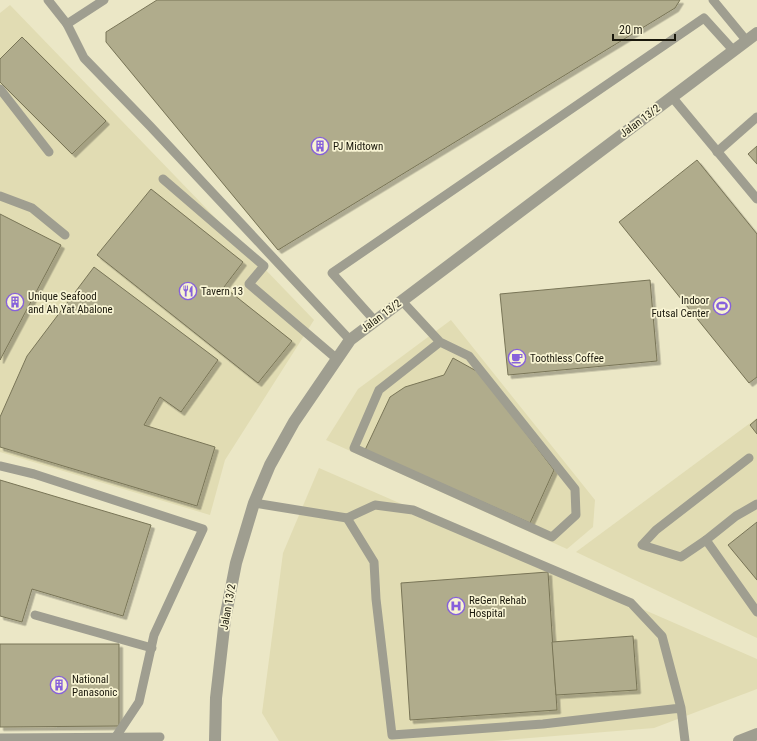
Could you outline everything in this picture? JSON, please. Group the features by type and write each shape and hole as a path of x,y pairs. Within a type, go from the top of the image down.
{"street":[{"name":"Jalan 13/2","path":"216,741 216,698 225,619 236,563 254,503 270,465 294,422 350,340 757,33"},
{"path":"739,741 757,734"}],"lane":[{"path":"48,0 67,24 84,58 150,126 350,340"},
{"path":"67,24 104,0"},
{"path":"713,0 746,40"},
{"path":"375,321 332,273 704,18 733,50"},
{"path":"0,89 49,152"},
{"path":"672,97 757,199"},
{"path":"717,152 757,117"},
{"path":"163,179 264,266 249,284 337,359"},
{"path":"0,196 32,208 65,235"},
{"path":"402,301 440,342 469,356 575,489 576,514 552,537 354,448 379,390 440,342"},
{"path":"749,458 656,530 642,545 681,557 706,540 736,516 757,504"},
{"path":"0,466 41,476 139,507 192,526 203,528 154,635 139,702 116,739"},
{"path":"254,503 347,518 375,505 413,510 631,603 662,636 681,708 685,741"},
{"path":"347,518 374,562 376,599 392,735 543,724 681,708"},
{"path":"706,540 757,612"},
{"path":"35,615 152,648"},
{"path":"0,738 116,739 160,737"}],"shaded area":[{"path":"10,5 314,320 225,460 210,515 0,452 0,13"},
{"path":"451,320 595,500 593,527 567,549 326,440 358,389"},
{"path":"757,418 757,638 576,552"},
{"name":"ReGen Rehab Hospital","path":"319,468 757,659 757,689 654,728 493,741 279,741 262,713 283,553"}],"building":[{"name":"PJ Midtown","path":"157,0 680,0 675,8 278,250 106,42 106,32"},
{"path":"22,37 106,121 72,154 0,82 0,59"},
{"path":"757,146 757,164 748,154"},
{"name":"Indoor Futsal Center","path":"697,160 757,234 757,377 749,383 619,222"},
{"path":"151,189 243,262 224,287 292,341 258,383 97,255"},
{"name":"Unique Seafood and Ah Yat Abalone","path":"0,214 61,245 0,360"},
{"path":"94,267 218,360 181,412 160,397 144,425 215,447 197,506 0,447 0,417 27,356"},
{"path":"650,280 657,361 508,375 500,294"},
{"path":"453,358 480,373 554,470 530,523 365,450 390,397 405,387 444,375"},
{"path":"757,419 757,434 750,425"},
{"path":"0,480 151,525 123,616 32,589 22,622 0,616"},
{"path":"757,522 757,580 728,545"},
{"path":"548,572 557,710 410,720 401,583"},
{"path":"633,636 637,690 556,695 552,642"},
{"name":"National Panasonic","path":"0,644 119,644 119,726 0,727"}],"place":[{"name":"PJ Midtown","path":"320,146"},
{"name":"Tavern 13","path":"188,291"},
{"name":"Unique Seafood and Ah Yat Abalone","path":"15,302"},
{"name":"Indoor Futsal Center","path":"722,306"},
{"name":"Toothless Coffee","path":"517,358"},
{"name":"ReGen Rehab Hospital","path":"456,606"},
{"name":"National Panasonic","path":"59,685"}]}
